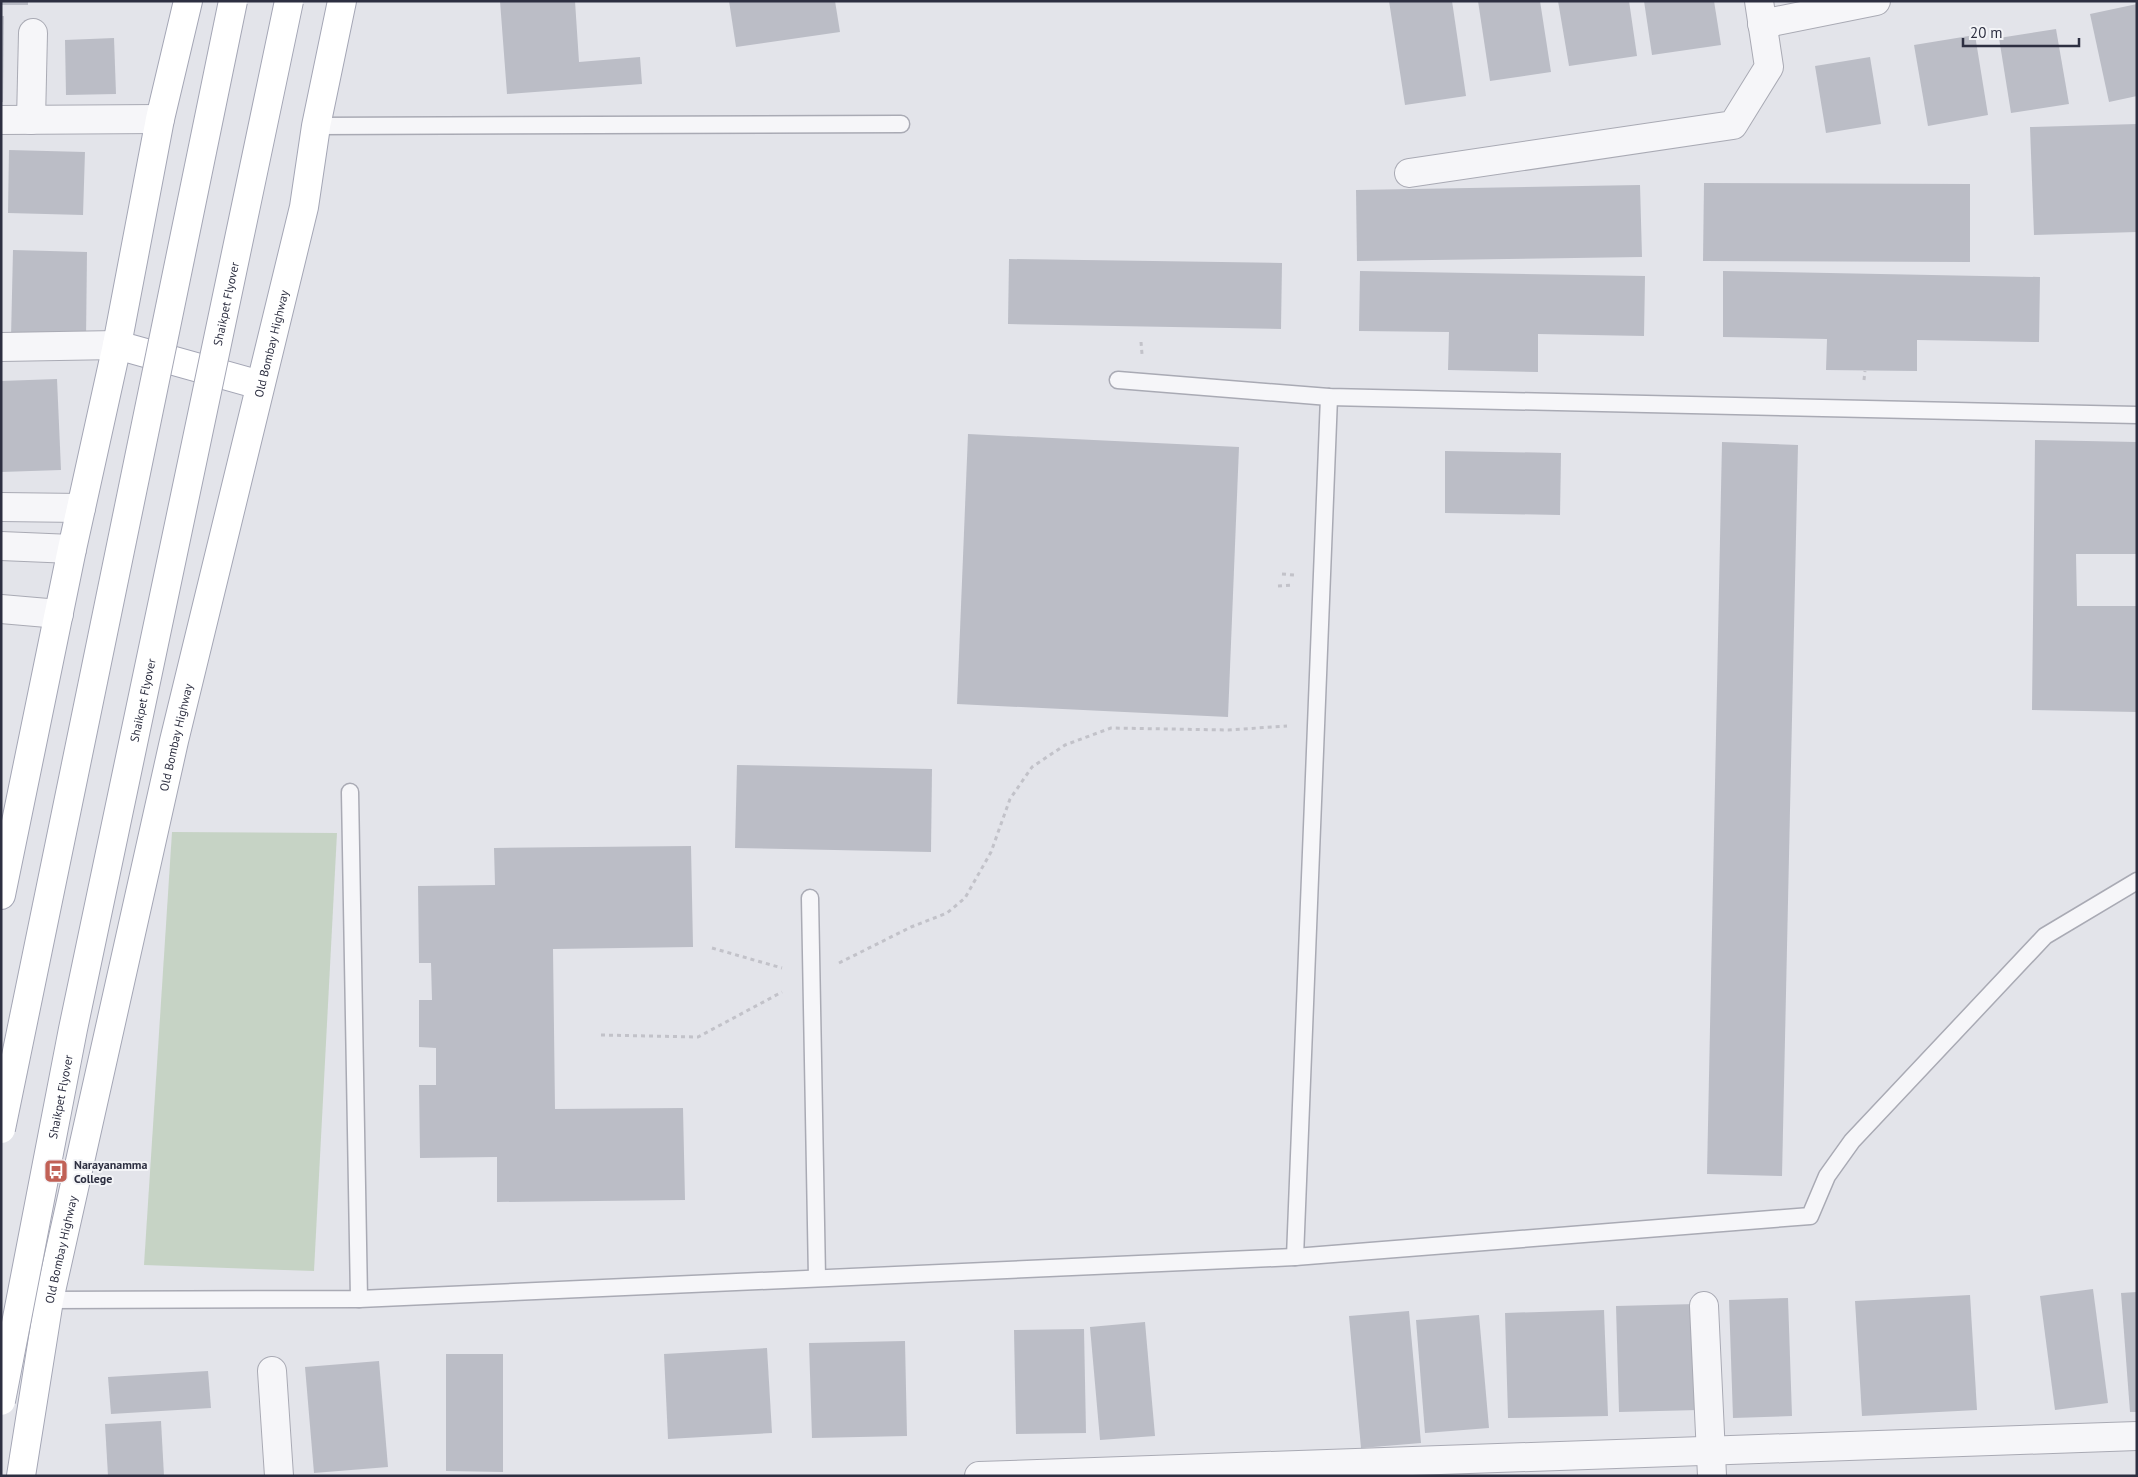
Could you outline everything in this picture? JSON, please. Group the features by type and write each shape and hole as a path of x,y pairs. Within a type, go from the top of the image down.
{"main road":[{"path":"1,895 72,549 117,345 160,119 188,1"},
{"path":"1,1129 234,1"},
{"name":"Shaikpet Flyover","path":"1,1402 78,1009 289,1"},
{"name":"Old Bombay Highway","path":"21,1476 49,1300 172,751 304,208 316,126 342,1"},
{"path":"117,345 260,385"}],"street":[{"path":"1409,173 1733,126 1769,67 1761,12 1876,1"},
{"path":"32,120 33,33"},
{"path":"1,120 160,119"},
{"path":"1,347 117,345"},
{"path":"1,507 81,508"},
{"path":"1,546 72,549"},
{"path":"1,609 59,614"},
{"path":"1704,1306 1711,1463"},
{"path":"272,1371 279,1476"},
{"path":"979,1476 1711,1463 2137,1436"}],"lane":[{"path":"316,126 901,124"},
{"path":"1118,380 1329,397 2137,415"},
{"path":"1295,1256 1329,397"},
{"path":"350,792 359,1299"},
{"path":"49,1300 359,1299 1295,1256 1810,1216 1827,1176 1852,1141 2045,936 2137,881"},
{"path":"810,898 818,1278"}],"path":[{"path":"1278,586 1296,585 1296,594"},
{"path":"601,1035 698,1037 812,976 911,927 947,913 965,898 991,852 1010,799 1032,767 1065,745 1111,728 1228,730 1296,726"},
{"path":"712,948 812,976"}],"green space":[{"path":"172,832 337,833 314,1271 144,1265"}],"building":[{"path":"1,1 28,1 28,5 1,5"},
{"path":"500,1 575,1 579,62 640,57 642,84 507,94"},
{"path":"729,1 835,1 840,32 736,47"},
{"path":"1389,1 1452,1 1466,96 1405,105"},
{"path":"1478,1 1540,1 1551,72 1490,81"},
{"path":"1558,1 1629,1 1637,56 1569,66"},
{"path":"1644,1 1714,1 1721,45 1652,55"},
{"path":"2137,4 2137,96 2109,102 2090,14"},
{"path":"1,16 4,16 3,102 1,102"},
{"path":"2056,29 2069,104 2011,113 1999,38"},
{"path":"1975,35 1988,115 1928,126 1914,45"},
{"path":"114,38 116,94 66,95 65,40"},
{"path":"1870,57 1881,124 1826,133 1815,66"},
{"path":"2137,124 2137,232 2034,235 2030,127"},
{"path":"9,150 85,152 83,215 8,213"},
{"path":"1704,183 1970,184 1970,262 1703,261"},
{"path":"1640,185 1642,257 1357,261 1356,190"},
{"path":"13,250 87,252 86,341 11,338"},
{"path":"1009,259 1282,263 1281,329 1008,324"},
{"path":"1360,271 1645,276 1644,336 1538,334 1538,372 1448,370 1449,332 1359,331"},
{"path":"1723,271 2040,277 2039,342 1917,340 1917,371 1826,370 1827,339 1723,337"},
{"path":"57,379 61,470 1,472 1,381"},
{"path":"968,434 1239,447 1228,717 957,704"},
{"path":"2035,440 2137,442 2137,554 2076,554 2077,606 2137,606 2137,712 2032,710"},
{"path":"1722,442 1798,445 1782,1176 1707,1174"},
{"path":"1445,451 1561,453 1560,515 1445,513"},
{"path":"737,765 932,769 931,852 735,848"},
{"path":"691,846 693,947 553,949 555,1109 683,1108 685,1200 497,1202 497,1157 420,1158 419,1085 436,1085 436,1048 419,1047 419,1000 432,1000 431,963 419,963 418,886 495,885 494,848"},
{"path":"2093,1289 2108,1403 2055,1410 2040,1296"},
{"path":"2137,1292 2137,1412 2130,1412 2121,1293"},
{"path":"1970,1295 1977,1410 1862,1416 1855,1301"},
{"path":"1788,1298 1792,1416 1733,1418 1729,1300"},
{"path":"1696,1304 1699,1410 1619,1412 1616,1306"},
{"path":"1604,1310 1608,1416 1508,1418 1505,1313"},
{"path":"1409,1311 1421,1443 1361,1448 1349,1316"},
{"path":"1479,1315 1489,1428 1425,1433 1416,1320"},
{"path":"1145,1322 1155,1436 1100,1440 1090,1327"},
{"path":"1084,1329 1086,1433 1016,1434 1014,1330"},
{"path":"905,1341 907,1436 812,1438 809,1343"},
{"path":"767,1348 772,1433 668,1439 664,1354"},
{"path":"446,1354 503,1354 503,1472 446,1471"},
{"path":"379,1361 388,1467 314,1473 305,1367"},
{"path":"208,1371 211,1408 111,1414 108,1377"},
{"path":"161,1421 164,1476 108,1476 105,1424"}],"place":[{"name":"Narayanamma College","path":"56,1171"}]}
